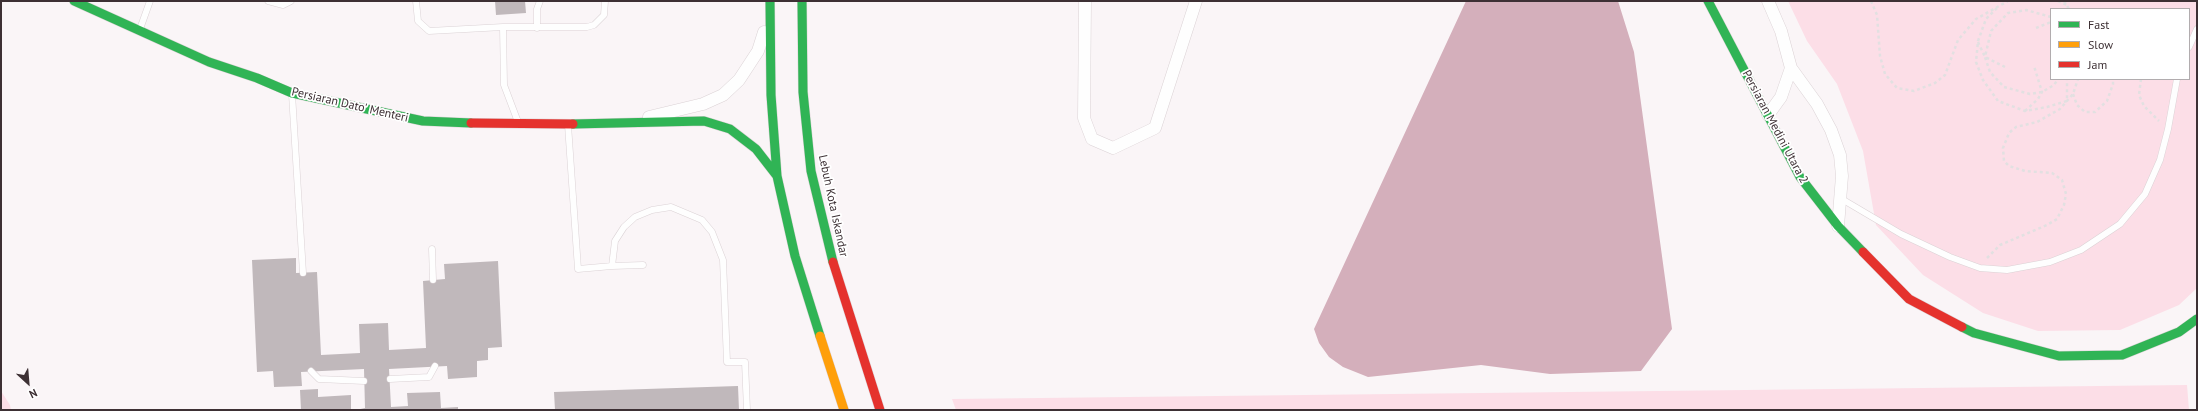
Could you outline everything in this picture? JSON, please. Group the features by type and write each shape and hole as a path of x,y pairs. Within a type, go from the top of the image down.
{"main road":[{"name":"Persiaran Dato' Menteri","path":"74,1 140,29 209,62 257,78 292,93 423,121 519,124 568,122 620,124 704,121 730,129 756,150 777,176"},
{"path":"770,1 771,96 777,176 795,256 844,410"},
{"name":"Lebuh Kota Iskandar","path":"802,1 803,92 811,171 828,247 880,410"},
{"name":"Persiaran Medini Utara 2","path":"1708,1 1800,177 1838,226 1909,298 1974,334 2059,356 2122,354 2179,332 2197,320"}],"street":[{"path":"1085,1 1084,118 1092,139 1113,148 1156,128 1196,1"},
{"path":"1768,1 1781,30 1791,68 1817,104 1831,130 1840,155 1842,176 1838,226"},
{"name":"Persiaran Dato' Menteri","path":"620,124 703,104 723,95 740,80 758,50 770,15"},
{"path":"1768,115 1781,97 1791,68"}],"lane":[{"path":"140,29 150,1"},
{"path":"268,1 283,5 291,1"},
{"path":"416,1 418,21 429,31 503,27 537,28 594,25 604,15 605,1"},
{"path":"537,28 537,9 540,1"},
{"path":"503,27 504,85 519,124"},
{"path":"2190,45 2197,29"},
{"path":"1840,198 1901,234 1950,258 1980,268 2007,270 2050,262 2081,250 2120,224 2145,194 2160,160 2168,129 2177,80"},
{"path":"292,93 303,273"},
{"path":"568,122 578,269 643,265"},
{"path":"612,266 615,241 624,227 635,217 652,210 671,207 702,220 712,232 723,260 727,362 745,362 747,410"},
{"path":"432,250 433,280"},
{"path":"390,379 429,377 436,366"},
{"path":"311,371 319,379 364,381"}],"path":[{"path":"1871,1 1877,15 1880,56 1885,74 1897,88 1914,91 1935,83 1945,75 1958,40 1976,19 2008,1"},
{"path":"2058,1 2067,5"},
{"path":"2064,1 2068,8"},
{"path":"2000,5 1986,19 1978,41 1976,62 1984,80 1998,101 2025,111 2047,107 2067,101"},
{"path":"1985,57 1991,31 2008,13 2026,10 2050,17"},
{"path":"2036,28 2050,22"},
{"path":"1978,41 1990,72 2004,87 2030,94 2042,92 2057,80"},
{"path":"1985,57 2005,67"},
{"path":"2025,111 2038,100 2042,92 2034,66"},
{"path":"2067,80 2067,101"},
{"path":"1980,268 2000,245 2047,225 2057,219 2064,205 2066,194 2062,180 2052,173 2025,171 2008,166 2004,161 2004,148 2009,133 2016,127 2037,122 2060,109 2073,94 2078,80"},
{"path":"2073,94 2078,105 2085,112 2094,112 2107,101 2113,80"},
{"path":"2141,80 2139,95 2144,106 2168,129"}],"shaded area":[{"path":"1466,1 1618,1 1634,52 1672,329 1641,371 1550,374 1481,365 1368,377 1343,367 1329,357 1319,343 1314,329"},
{"path":"1788,1 2197,1 2197,288 2179,305 2120,330 2038,331 1983,313 1923,275 1876,225 1863,151 1837,84 1807,41"},
{"path":"2187,385 2189,410 956,410 952,399"},
{"path":"1,391 10,405 11,410 1,410"}],"building":[{"path":"495,1 525,1 526,13 496,15"},
{"path":"296,258 296,273 317,272 321,355 360,353 359,324 388,323 389,350 426,348 423,281 445,279 444,264 498,261 502,347 488,348 488,360 477,361 477,377 448,379 447,366 389,369 391,407 408,406 407,393 440,392 441,408 458,407 458,410 356,410 365,408 364,369 301,372 302,386 274,387 273,371 257,372 252,260"},
{"path":"738,386 739,410 555,410 554,392"},
{"path":"318,389 318,397 351,395 351,410 301,410 300,390"}],"traffic: fast":[{"path":"74,1 209,62 257,78 292,93 423,121 471,123"},
{"path":"770,1 771,95 777,176 795,256 820,336"},
{"path":"802,1 803,92 811,171 833,262"},
{"path":"1708,1 1800,177 1838,226 1863,252"},
{"path":"573,124 704,121 730,129 756,149 777,176"},
{"path":"1962,327 1974,333 2059,356 2122,355 2179,332 2197,319"}],"traffic: slow":[{"path":"820,336 844,410"}],"traffic: jam":[{"path":"471,123 573,124"},
{"path":"1863,252 1909,299 1962,327"},
{"path":"833,262 880,410"}]}
